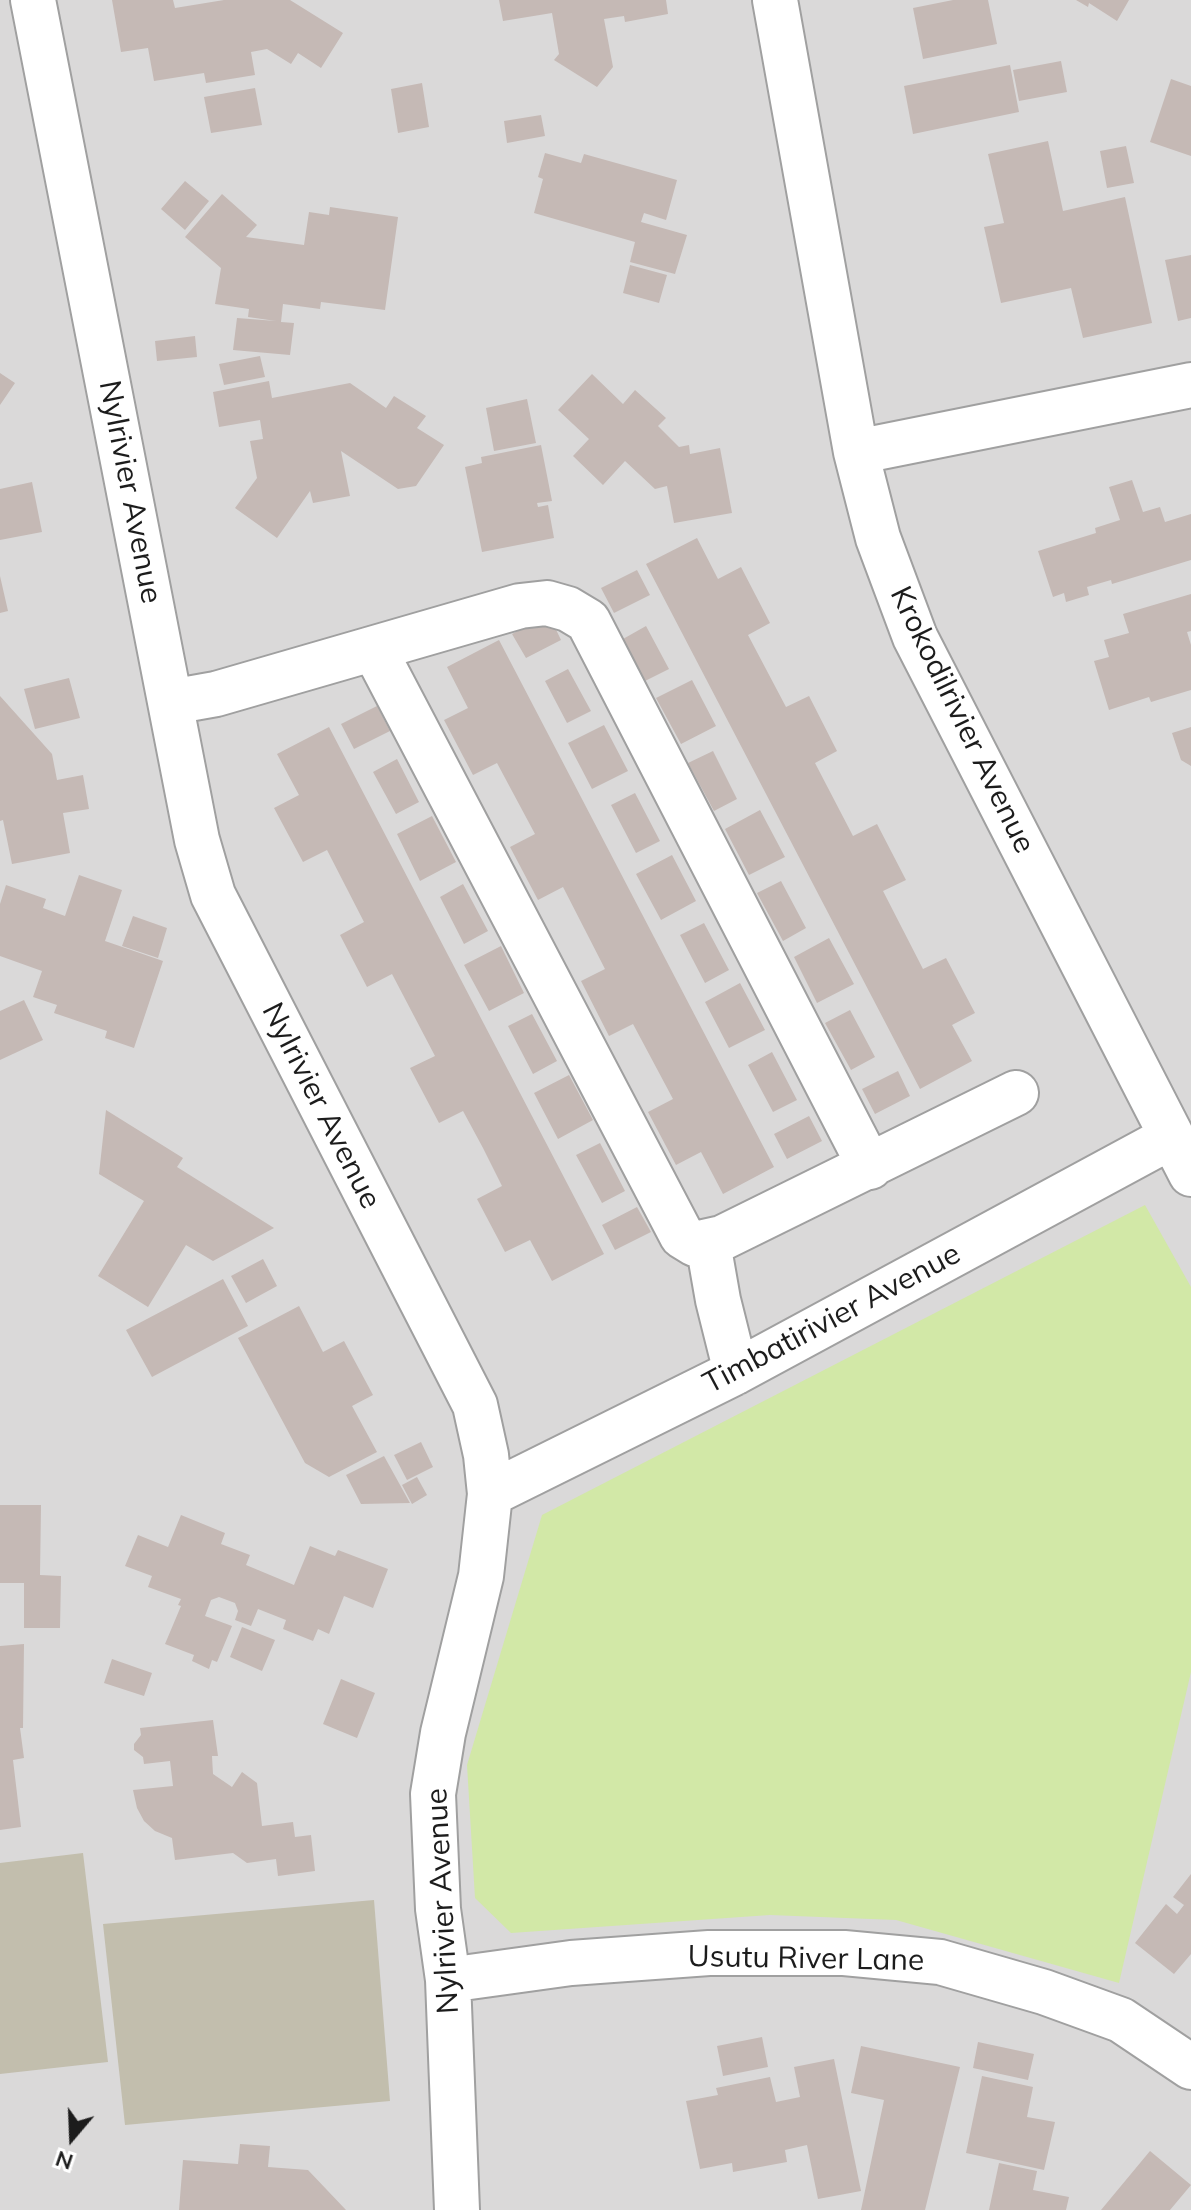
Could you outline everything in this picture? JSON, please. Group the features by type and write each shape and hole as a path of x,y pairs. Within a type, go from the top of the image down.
{"street":[{"name":"Nylrivier Avenue","path":"33,0 197,840 213,895 475,1405 486,1455 490,1494 481,1576 443,1733 433,1794 438,1909 448,1980 457,2210"},
{"name":"Krokodilrivier Avenue","path":"775,0 856,452 878,538 915,637 1181,1155"},
{"path":"856,452 1191,385"},
{"path":"171,702 216,694 520,606 547,603 568,609 588,621 870,1167"},
{"path":"374,649 682,1236 695,1244 722,1238 1016,1093"},
{"name":"Timbatirivier Avenue","path":"490,1494 1181,1155"},
{"path":"708,1243 736,1372"},
{"name":"Usutu River Lane","path":"448,1980 571,1963 709,1953 844,1953 940,1962 1044,1992 1121,2020 1191,2067"}],"shaded area":[{"path":"0,0 1191,0 1191,2210 0,2210"},
{"path":"83,1853 108,2062 0,2074 0,1863"},
{"path":"374,1900 390,2101 125,2125 103,1924"}],"green space":[{"path":"1145,1205 1191,1287 1191,1672 1119,1983 896,1920 770,1915 511,1933 475,1898 467,1765 542,1515"}],"building":[{"path":"112,0 173,0 175,8 224,0 290,0 343,33 321,68 298,53 291,64 267,49 251,52 255,75 206,83 204,73 154,81 148,48 121,52"},
{"path":"499,0 666,0 668,14 625,22 624,16 604,19 613,67 597,87 554,60 559,54 552,13 503,21"},
{"path":"953,0 988,0 997,44 923,59 913,8"},
{"path":"1076,0 1129,0 1117,21 1089,3 1088,7"},
{"path":"1061,61 1067,92 1019,101 1013,70"},
{"path":"1010,65 1019,112 913,134 904,86"},
{"path":"1171,79 1191,86 1191,156 1150,142"},
{"path":"422,83 429,127 398,133 391,89"},
{"path":"255,88 262,125 211,133 204,97"},
{"path":"541,115 545,136 507,143 504,121"},
{"path":"1048,141 1063,211 1125,197 1152,323 1083,338 1071,288 1001,303 984,227 1004,223 988,154"},
{"path":"1126,146 1134,183 1107,188 1100,151"},
{"path":"545,153 581,163 584,154 677,180 666,220 644,213 641,222 687,235 675,274 630,262 635,242 534,213 543,179 538,177"},
{"path":"185,181 209,201 185,230 161,209"},
{"path":"222,194 257,225 246,237 304,245 309,212 329,215 330,207 398,217 385,310 321,302 320,309 283,304 281,322 294,323 290,355 233,350 237,318 276,321 248,317 249,309 215,304 221,268 185,237"},
{"path":"1191,255 1191,318 1178,321 1165,260"},
{"path":"630,265 667,275 659,303 623,293"},
{"path":"195,336 197,357 157,361 155,341"},
{"path":"260,356 265,377 224,385 219,364"},
{"path":"0,373 15,383 0,405"},
{"path":"592,374 623,404 635,390 666,418 658,426 679,447 689,445 690,454 720,448 732,513 674,523 667,486 655,489 625,461 603,485 573,456 589,439 558,410"},
{"path":"269,381 272,398 350,383 386,408 394,396 426,416 417,428 444,445 416,486 398,489 341,451 350,496 313,503 310,491 277,538 235,508 257,478 250,441 263,439 260,420 219,427 213,392"},
{"path":"527,399 536,443 494,451 486,408"},
{"path":"541,445 552,501 537,503 538,507 548,505 554,538 482,552 465,467 482,463 481,457"},
{"path":"1132,480 1143,512 1160,507 1165,522 1191,514 1191,560 1112,584 1111,580 1087,587 1089,595 1066,602 1064,593 1053,597 1038,551 1096,533 1095,528 1120,520 1109,487"},
{"path":"32,482 42,532 0,540 0,489"},
{"path":"697,538 718,579 741,567 770,623 748,635 786,707 809,696 837,751 815,763 853,836 877,824 906,880 883,891 923,969 946,958 975,1013 952,1025 972,1061 920,1089 646,564"},
{"path":"637,570 650,595 614,613 601,588"},
{"path":"0,576 8,611 0,613"},
{"path":"1191,594 1191,631 1187,632 1191,645 1191,690 1151,702 1149,697 1109,710 1094,661 1109,657 1104,640 1129,633 1123,614"},
{"path":"549,615 561,640 526,658 512,634"},
{"path":"646,626 669,669 645,681 623,639"},
{"path":"499,640 774,1167 723,1194 701,1152 676,1165 648,1112 673,1099 633,1024 609,1036 581,981 605,969 563,887 538,900 510,847 535,834 497,763 473,775 444,720 468,708 447,667"},
{"path":"568,669 591,711 567,723 545,681"},
{"path":"69,678 80,718 35,729 24,689"},
{"path":"692,680 716,726 681,744 656,698"},
{"path":"0,696 52,754 57,780 83,775 89,809 63,813 70,853 12,864 3,820 0,821"},
{"path":"377,706 390,731 354,749 341,724"},
{"path":"604,725 628,771 592,789 568,743"},
{"path":"329,727 604,1254 552,1281 530,1240 505,1252 477,1199 502,1186 483,1148 463,1111 439,1123 410,1068 435,1056 392,974 367,987 340,935 364,922 327,850 303,862 274,808 299,795 277,754"},
{"path":"1191,727 1191,766 1181,760 1172,733"},
{"path":"713,751 737,799 714,811 688,763"},
{"path":"397,759 419,802 396,814 373,772"},
{"path":"635,793 660,841 636,853 611,805"},
{"path":"760,810 785,857 749,875 725,829"},
{"path":"432,816 456,862 420,881 397,834"},
{"path":"672,855 696,901 661,920 636,874"},
{"path":"79,875 122,890 105,941 163,961 134,1048 105,1038 107,1031 54,1013 57,1005 33,997 42,971 0,956 0,904 6,885 46,899 43,908 65,916"},
{"path":"781,881 806,928 783,941 757,893"},
{"path":"463,884 488,931 464,944 440,897"},
{"path":"133,916 167,928 158,958 122,946"},
{"path":"704,923 729,970 705,983 680,935"},
{"path":"829,938 854,984 817,1003 794,957"},
{"path":"501,946 524,993 489,1011 464,965"},
{"path":"740,983 765,1030 729,1048 705,1002"},
{"path":"24,1000 43,1040 0,1060 0,1011"},
{"path":"850,1010 875,1057 851,1070 825,1023"},
{"path":"532,1014 557,1061 533,1074 508,1026"},
{"path":"772,1052 797,1100 773,1112 748,1065"},
{"path":"898,1071 910,1096 875,1114 862,1089"},
{"path":"569,1075 593,1120 558,1139 534,1093"},
{"path":"106,1110 183,1158 177,1167 274,1228 213,1261 186,1245 148,1307 98,1276 144,1201 99,1174"},
{"path":"809,1116 822,1141 787,1159 774,1134"},
{"path":"600,1143 625,1191 602,1203 576,1155"},
{"path":"637,1207 651,1232 615,1250 602,1225"},
{"path":"263,1259 277,1286 246,1303 231,1276"},
{"path":"223,1279 248,1326 152,1377 126,1330"},
{"path":"299,1306 323,1352 344,1341 373,1395 352,1406 377,1452 329,1477 305,1463 238,1338"},
{"path":"421,1442 433,1467 407,1480 394,1455"},
{"path":"384,1456 410,1503 361,1504 346,1475"},
{"path":"417,1477 427,1495 412,1504 402,1485"},
{"path":"0,1505 41,1505 40,1575 61,1576 60,1628 24,1628 24,1583 0,1583"},
{"path":"181,1515 225,1533 221,1544 250,1555 246,1565 294,1585 310,1546 335,1556 338,1550 388,1569 373,1608 344,1596 329,1634 318,1629 313,1641 283,1629 286,1620 258,1609 251,1626 235,1620 238,1611 235,1603 219,1597 211,1600 205,1616 232,1626 217,1662 212,1660 209,1669 192,1661 194,1655 165,1644 181,1599 148,1587 152,1576 125,1566 138,1535 168,1547"},
{"path":"242,1627 275,1640 262,1671 230,1657"},
{"path":"24,1644 23,1728 20,1728 24,1758 13,1760 21,1827 0,1830 0,1646"},
{"path":"112,1659 152,1673 144,1696 104,1683"},
{"path":"341,1679 375,1693 357,1738 323,1724"},
{"path":"213,1720 218,1756 212,1756 213,1774 232,1787 242,1772 257,1783 262,1826 293,1822 295,1837 311,1835 315,1871 278,1876 276,1859 247,1863 233,1853 175,1860 172,1838 155,1831 144,1821 133,1790 173,1786 170,1761 144,1764 143,1757 134,1750 134,1744 141,1735 140,1728"},
{"path":"1191,1874 1191,1954 1174,1974 1135,1943 1166,1904 1177,1914 1184,1905 1173,1897"},
{"path":"762,2037 768,2067 723,2076 717,2046"},
{"path":"978,2042 1034,2054 1028,2080 973,2068"},
{"path":"861,2046 960,2067 925,2210 861,2210 884,2100 851,2093"},
{"path":"834,2059 861,2191 818,2199 807,2145 785,2150 787,2162 733,2172 732,2163 700,2169 686,2101 718,2095 716,2088 770,2077 776,2102 800,2097 794,2067"},
{"path":"982,2076 1033,2087 1027,2117 1055,2122 1044,2170 966,2153"},
{"path":"240,2144 270,2146 268,2167 308,2170 346,2210 179,2210 183,2160 238,2164"},
{"path":"1150,2151 1191,2185 1170,2210 1101,2210"},
{"path":"999,2163 1037,2171 1033,2190 1069,2197 1066,2210 989,2210"}]}
